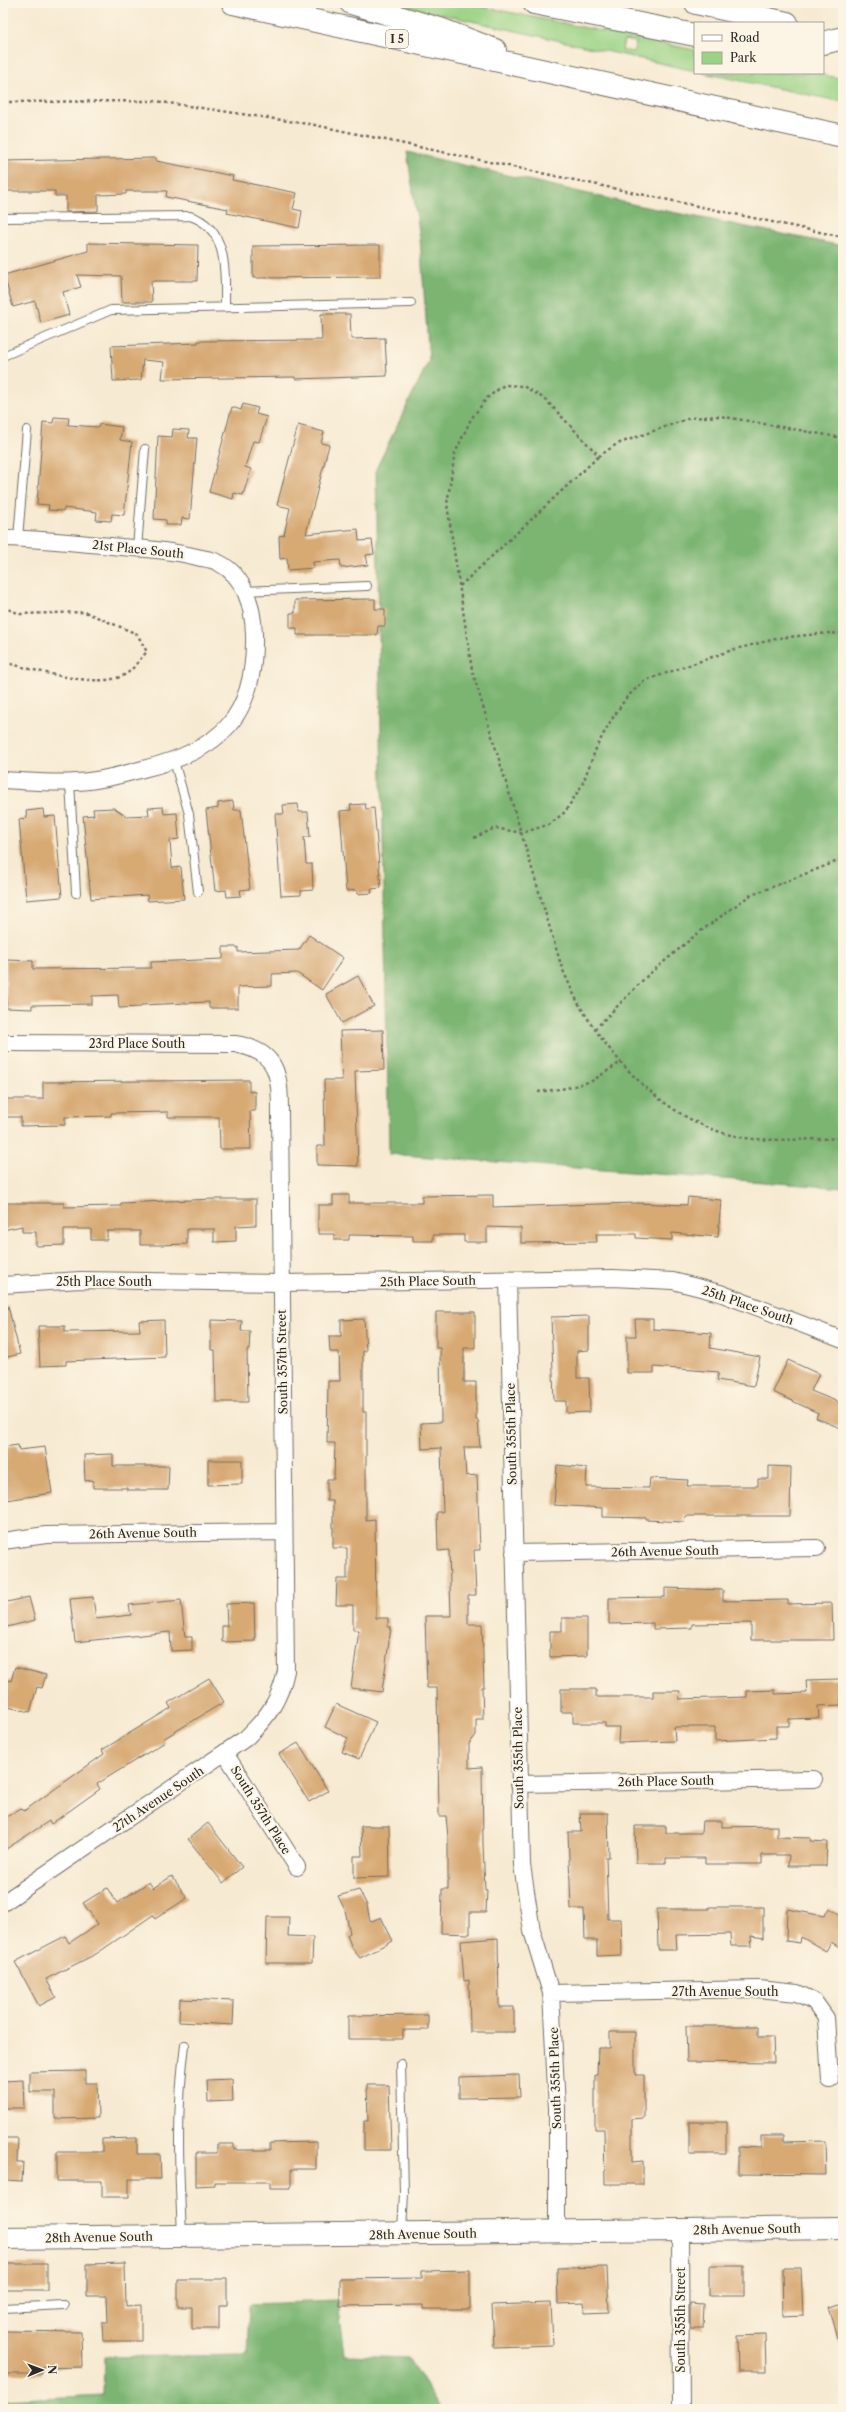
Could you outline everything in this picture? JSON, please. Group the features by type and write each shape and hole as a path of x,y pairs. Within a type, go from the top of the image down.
{"main road":[{"name":"I 5","path":"232,3 843,136"},
{"name":"I 5","path":"351,3 440,28 561,75"},
{"path":"534,3 694,35"},
{"path":"696,3 782,22"},
{"path":"824,31 843,36"},
{"path":"824,43 843,36"},
{"name":"28th Avenue South","path":"3,2238 557,2233 843,2228"}],"street":[{"name":"21st Place South","path":"3,780 70,782 116,776 174,761 202,749 221,735 232,721 251,682 254,650 252,608 245,591 230,570 218,562 171,550 10,538"},
{"name":"23rd Place South","path":"3,1043 235,1044 255,1048 267,1056"},
{"name":"South 357th Street","path":"267,1056 276,1072 280,1092 286,1671"},
{"name":"25th Place South","path":"3,1285 80,1280 281,1283 613,1278 673,1281 720,1293 843,1340"},
{"name":"South 355th Place","path":"508,1280 522,1865 532,1931 551,1993 557,2108 557,2233"},
{"name":"26th Avenue South","path":"3,1541 46,1534 284,1532"},
{"name":"26th Avenue South","path":"514,1553 816,1548"},
{"name":"27th Avenue South","path":"3,1903 225,1753 251,1733 275,1705 282,1690 286,1671"},
{"name":"South 357th Place","path":"225,1753 297,1867"},
{"name":"26th Place South","path":"519,1784 814,1779"},
{"name":"27th Avenue South","path":"551,1993 769,1989 797,1993 814,2001 826,2018 830,2080"},
{"name":"South 355th Street","path":"680,2230 681,2409"}],"lane":[{"path":"3,218 190,216 201,219 215,233 221,251 225,275 225,307"},
{"path":"3,356 111,310 411,303"},
{"path":"10,538 27,430"},
{"path":"137,548 145,449"},
{"path":"245,591 367,586"},
{"path":"174,761 189,814 198,892"},
{"path":"70,782 76,893"},
{"path":"182,2236 178,2129 180,2088 185,2045"},
{"path":"401,2064 404,2192 402,2234"},
{"path":"3,2308 64,2305"}],"path":[{"path":"3,102 155,101 315,125 843,237"},
{"path":"599,456 545,398 523,386 504,385 487,398 470,419 456,453 447,504 472,670 562,968 580,1006 621,1062 659,1098 703,1126 754,1139 843,1138"},
{"path":"460,586 599,456 617,444 690,418 720,416 843,438"},
{"path":"3,607 20,614 85,612 137,634 147,652 126,674 111,678 87,681 3,662"},
{"path":"474,838 495,828 522,834 550,824 565,812 582,786 597,746 610,722 626,698 644,681 732,650 772,640 828,633 843,634"},
{"path":"596,1029 647,976 698,933 750,896 843,859"},
{"path":"538,1092 567,1088 592,1081 621,1062"}],"green space":[{"path":"391,3 464,3 694,50 694,71","holes":["624,40 636,42 633,52 622,50"]},
{"path":"708,74 819,74 843,79 843,102"},
{"path":"407,152 636,205 843,246 843,1188 389,1154 376,469 429,360 420,238"},
{"path":"338,2301 345,2355 408,2357 440,2409 3,2409 3,2400 103,2395 104,2357 247,2355 249,2304"}],"building":[{"path":"156,158 156,161 233,176 232,180 297,193 293,209 302,211 299,228 227,213 228,209 166,197 167,191 126,191 126,194 98,195 98,211 66,212 66,196 55,196 55,191 3,191 3,161"},
{"path":"88,243 198,245 197,281 151,281 152,302 122,302 121,276 77,275 81,287 63,292 69,315 41,323 35,301 13,307 4,275 88,251"},
{"path":"380,245 380,277 253,278 253,246"},
{"path":"321,314 350,314 351,339 385,338 387,376 295,379 295,377 162,379 164,362 143,360 141,380 113,381 111,346 198,343 198,341 322,340"},
{"path":"243,404 258,408 256,414 267,417 259,442 253,441 245,467 251,469 243,495 234,493 233,499 209,492 232,407 241,410"},
{"path":"54,417 69,418 68,425 99,427 99,424 122,427 120,440 132,442 124,515 112,514 111,521 96,520 97,512 64,508 64,511 48,510 49,505 37,504 43,422 53,423"},
{"path":"298,425 324,432 321,443 329,445 306,534 358,529 359,541 372,540 374,554 366,555 368,565 341,568 340,560 313,562 314,568 288,570 287,558 280,559 279,536 284,535 290,508 277,505"},
{"path":"173,429 189,430 188,438 197,438 190,519 182,518 181,525 166,525 166,520 154,519 158,436 172,437"},
{"path":"375,599 375,609 385,609 385,626 378,626 377,635 297,635 297,628 290,628 290,613 295,613 295,600"},
{"path":"233,801 234,810 241,810 250,889 240,890 241,896 227,897 226,890 215,891 206,810 218,808 218,803"},
{"path":"298,804 299,812 308,812 310,837 304,837 306,864 312,864 313,890 301,891 301,895 281,896 275,814 284,814 283,805"},
{"path":"365,804 366,809 374,808 381,888 371,889 372,893 357,894 357,890 346,891 340,811 351,810 350,805"},
{"path":"163,807 164,814 177,813 179,839 170,840 172,868 181,867 184,899 148,901 147,895 91,899 83,816 94,815 93,809 114,808 126,816 149,815 148,808"},
{"path":"43,809 44,817 55,816 62,897 26,900 19,819 27,818 26,811"},
{"path":"309,935 343,958 322,990 297,973 272,974 272,986 238,987 238,1008 209,1008 209,1002 141,1005 141,1007 119,1008 118,995 92,996 92,1004 32,1005 32,1009 6,1008 6,960 33,961 33,969 151,968 151,962 223,959 223,947 238,947 238,952 299,950"},
{"path":"358,976 374,1006 342,1023 326,994"},
{"path":"383,1030 384,1070 355,1071 358,1166 317,1165 317,1146 325,1146 324,1080 342,1080 340,1031"},
{"path":"249,1080 249,1091 255,1092 255,1111 250,1111 251,1149 220,1149 219,1117 168,1117 168,1112 111,1113 111,1116 65,1117 65,1125 21,1126 21,1117 3,1117 3,1099 43,1099 43,1082"},
{"path":"333,1195 349,1195 349,1203 422,1203 422,1196 493,1195 493,1207 637,1203 687,1205 688,1197 721,1200 718,1237 672,1233 672,1240 636,1238 636,1234 596,1234 597,1242 521,1243 521,1228 487,1227 487,1242 464,1242 464,1235 433,1235 433,1241 413,1241 413,1236 349,1235 349,1240 334,1240 334,1234 318,1234 318,1205 333,1205"},
{"path":"214,1199 256,1199 256,1225 236,1226 236,1241 214,1242 214,1229 187,1229 187,1244 161,1245 140,1245 140,1231 107,1231 107,1240 91,1240 91,1229 64,1229 64,1245 36,1246 36,1232 22,1232 22,1226 3,1230 3,1203 64,1203 64,1207 121,1206 121,1203"},
{"path":"3,1306 8,1306 20,1354 3,1358"},
{"path":"436,1312 475,1312 475,1348 464,1348 464,1382 476,1382 476,1420 478,1420 480,1447 464,1447 466,1476 477,1475 480,1550 474,1550 476,1595 468,1595 468,1624 482,1624 484,1687 482,1687 483,1719 476,1719 476,1735 469,1744 469,1768 482,1767 483,1844 485,1890 487,1890 486,1912 470,1912 470,1934 441,1933 442,1889 448,1889 448,1837 446,1816 439,1816 437,1688 427,1688 425,1616 451,1616 449,1550 438,1551 437,1512 443,1512 441,1448 422,1449 421,1423 441,1422 440,1348 436,1348"},
{"path":"589,1316 589,1350 577,1351 577,1378 589,1378 590,1412 566,1413 566,1401 554,1401 551,1317"},
{"path":"364,1319 366,1351 363,1351 363,1412 366,1412 366,1520 375,1519 376,1618 388,1618 388,1627 391,1627 382,1692 351,1688 359,1630 353,1630 353,1605 336,1605 337,1579 347,1579 347,1548 333,1548 333,1501 327,1501 327,1479 334,1479 335,1443 327,1443 328,1381 340,1381 339,1352 330,1352 329,1336 341,1336 341,1320"},
{"path":"635,1319 653,1319 653,1329 711,1333 710,1348 760,1357 754,1386 717,1380 719,1372 654,1367 654,1373 627,1373 627,1336 636,1336"},
{"path":"164,1320 165,1357 66,1361 66,1365 40,1366 38,1326 65,1326 65,1332 140,1331 139,1321"},
{"path":"211,1320 242,1321 241,1331 250,1331 249,1350 247,1350 248,1402 216,1402 215,1350 211,1350"},
{"path":"788,1360 819,1374 811,1391 843,1404 843,1429 816,1418 818,1413 773,1392"},
{"path":"18,1445 19,1450 45,1447 52,1493 7,1500 3,1473 3,1447"},
{"path":"113,1454 113,1466 169,1466 168,1490 93,1488 93,1480 85,1481 84,1455"},
{"path":"208,1460 242,1460 242,1484 208,1485"},
{"path":"557,1465 587,1468 586,1487 649,1488 650,1478 688,1480 687,1486 758,1486 758,1479 769,1479 769,1466 791,1467 790,1516 685,1516 684,1522 647,1520 647,1518 603,1517 603,1508 554,1505"},
{"path":"665,1588 723,1590 723,1601 788,1600 788,1604 832,1603 833,1640 751,1640 751,1623 692,1624 692,1628 653,1629 653,1623 609,1624 609,1598 665,1597"},
{"path":"29,1597 35,1620 3,1628 3,1603"},
{"path":"93,1597 96,1619 131,1615 129,1605 181,1600 185,1637 192,1637 192,1650 171,1651 170,1632 75,1642 70,1599"},
{"path":"254,1603 255,1641 222,1642 222,1626 227,1626 226,1604"},
{"path":"562,1618 587,1618 587,1656 550,1657 550,1631 562,1631"},
{"path":"15,1667 46,1675 42,1688 37,1687 30,1712 3,1706 3,1679 11,1681"},
{"path":"209,1678 224,1702 163,1739 165,1742 97,1784 100,1789 51,1824 49,1821 3,1851 3,1819 21,1808 24,1811 104,1754 102,1750 171,1708 168,1703"},
{"path":"840,1679 841,1705 818,1706 819,1718 789,1719 789,1726 776,1726 776,1738 715,1741 715,1727 674,1727 675,1741 618,1743 619,1727 605,1727 605,1723 573,1723 573,1712 561,1712 561,1689 596,1689 596,1697 653,1697 653,1691 680,1691 679,1699 747,1697 747,1691 775,1690 775,1694 807,1693 806,1680"},
{"path":"336,1704 376,1722 359,1759 342,1752 348,1738 325,1727"},
{"path":"298,1743 328,1791 309,1802 279,1754"},
{"path":"580,1813 608,1813 609,1857 606,1857 608,1919 621,1919 622,1955 597,1956 597,1940 585,1940 584,1909 571,1909 568,1832 581,1832"},
{"path":"702,1821 722,1821 722,1827 777,1826 777,1837 811,1838 810,1841 827,1842 826,1866 788,1866 789,1855 762,1855 762,1864 705,1864 705,1858 666,1858 666,1863 636,1863 635,1826 666,1826 666,1833 701,1833"},
{"path":"208,1823 242,1867 223,1883 188,1839"},
{"path":"361,1826 389,1826 390,1877 354,1878 354,1856 362,1856"},
{"path":"172,1876 187,1898 155,1919 153,1915 96,1954 46,1979 56,1997 39,2006 15,1962 65,1936 69,1943 98,1924 83,1903 107,1888 117,1903 149,1882 153,1888"},
{"path":"359,1890 367,1905 370,1922 381,1917 393,1941 360,1958 352,1948 347,1935 350,1933 345,1910 338,1896"},
{"path":"709,1907 763,1907 763,1938 751,1936 752,1946 731,1946 730,1934 676,1935 677,1950 658,1950 657,1909 709,1909"},
{"path":"829,1908 843,1916 843,1949 831,1942 826,1951 801,1937 800,1943 786,1941 787,1909 824,1916"},
{"path":"267,1917 289,1917 288,1936 313,1937 312,1963 266,1963"},
{"path":"498,1938 499,2007 514,2007 514,2032 470,2032 469,1980 464,1981 461,1941"},
{"path":"180,1999 234,2001 233,2025 179,2022"},
{"path":"428,2015 428,2030 403,2030 403,2039 348,2039 348,2016"},
{"path":"686,2026 758,2026 758,2037 773,2037 774,2063 687,2062"},
{"path":"610,2032 635,2032 635,2075 644,2075 644,2118 632,2119 632,2162 643,2161 643,2184 605,2184 604,2129 595,2129 595,2075 597,2075 598,2048 610,2048"},
{"path":"85,2071 85,2083 97,2083 98,2118 55,2119 55,2092 30,2092 30,2072"},
{"path":"519,2075 520,2097 459,2098 459,2077"},
{"path":"232,2079 233,2101 208,2102 207,2080"},
{"path":"23,2080 24,2108 3,2108 3,2081"},
{"path":"367,2085 389,2085 391,2150 364,2150 364,2121 368,2121"},
{"path":"689,2122 726,2122 726,2154 689,2154"},
{"path":"761,2136 783,2136 783,2142 825,2141 826,2175 738,2174 738,2147 761,2148"},
{"path":"3,2138 18,2138 17,2162 23,2162 22,2181 5,2180"},
{"path":"137,2138 137,2154 160,2154 161,2179 129,2179 129,2197 102,2197 102,2181 57,2181 57,2152 102,2152 102,2139"},
{"path":"316,2142 316,2169 291,2169 291,2188 270,2188 270,2182 214,2182 214,2185 196,2186 196,2153 217,2153 217,2144 234,2144 234,2150 270,2150 270,2143"},
{"path":"125,2263 126,2306 141,2305 141,2341 103,2341 102,2322 108,2322 107,2296 87,2296 87,2264"},
{"path":"3,2264 47,2264 47,2290 3,2290"},
{"path":"709,2266 744,2266 744,2296 709,2296"},
{"path":"607,2267 609,2312 585,2313 584,2303 558,2304 557,2268"},
{"path":"782,2268 801,2268 803,2315 783,2316"},
{"path":"470,2270 470,2309 423,2309 423,2305 340,2306 340,2279 422,2278 422,2271"},
{"path":"178,2279 227,2279 227,2306 219,2306 219,2329 192,2329 192,2307 178,2307"},
{"path":"551,2303 553,2345 494,2347 492,2305"},
{"path":"690,2303 704,2304 703,2329 690,2329"},
{"path":"843,2303 843,2345 839,2345 828,2307"},
{"path":"3,2331 81,2332 82,2367 42,2368 42,2374 3,2374"},
{"path":"765,2335 766,2371 738,2371 737,2336"}]}
